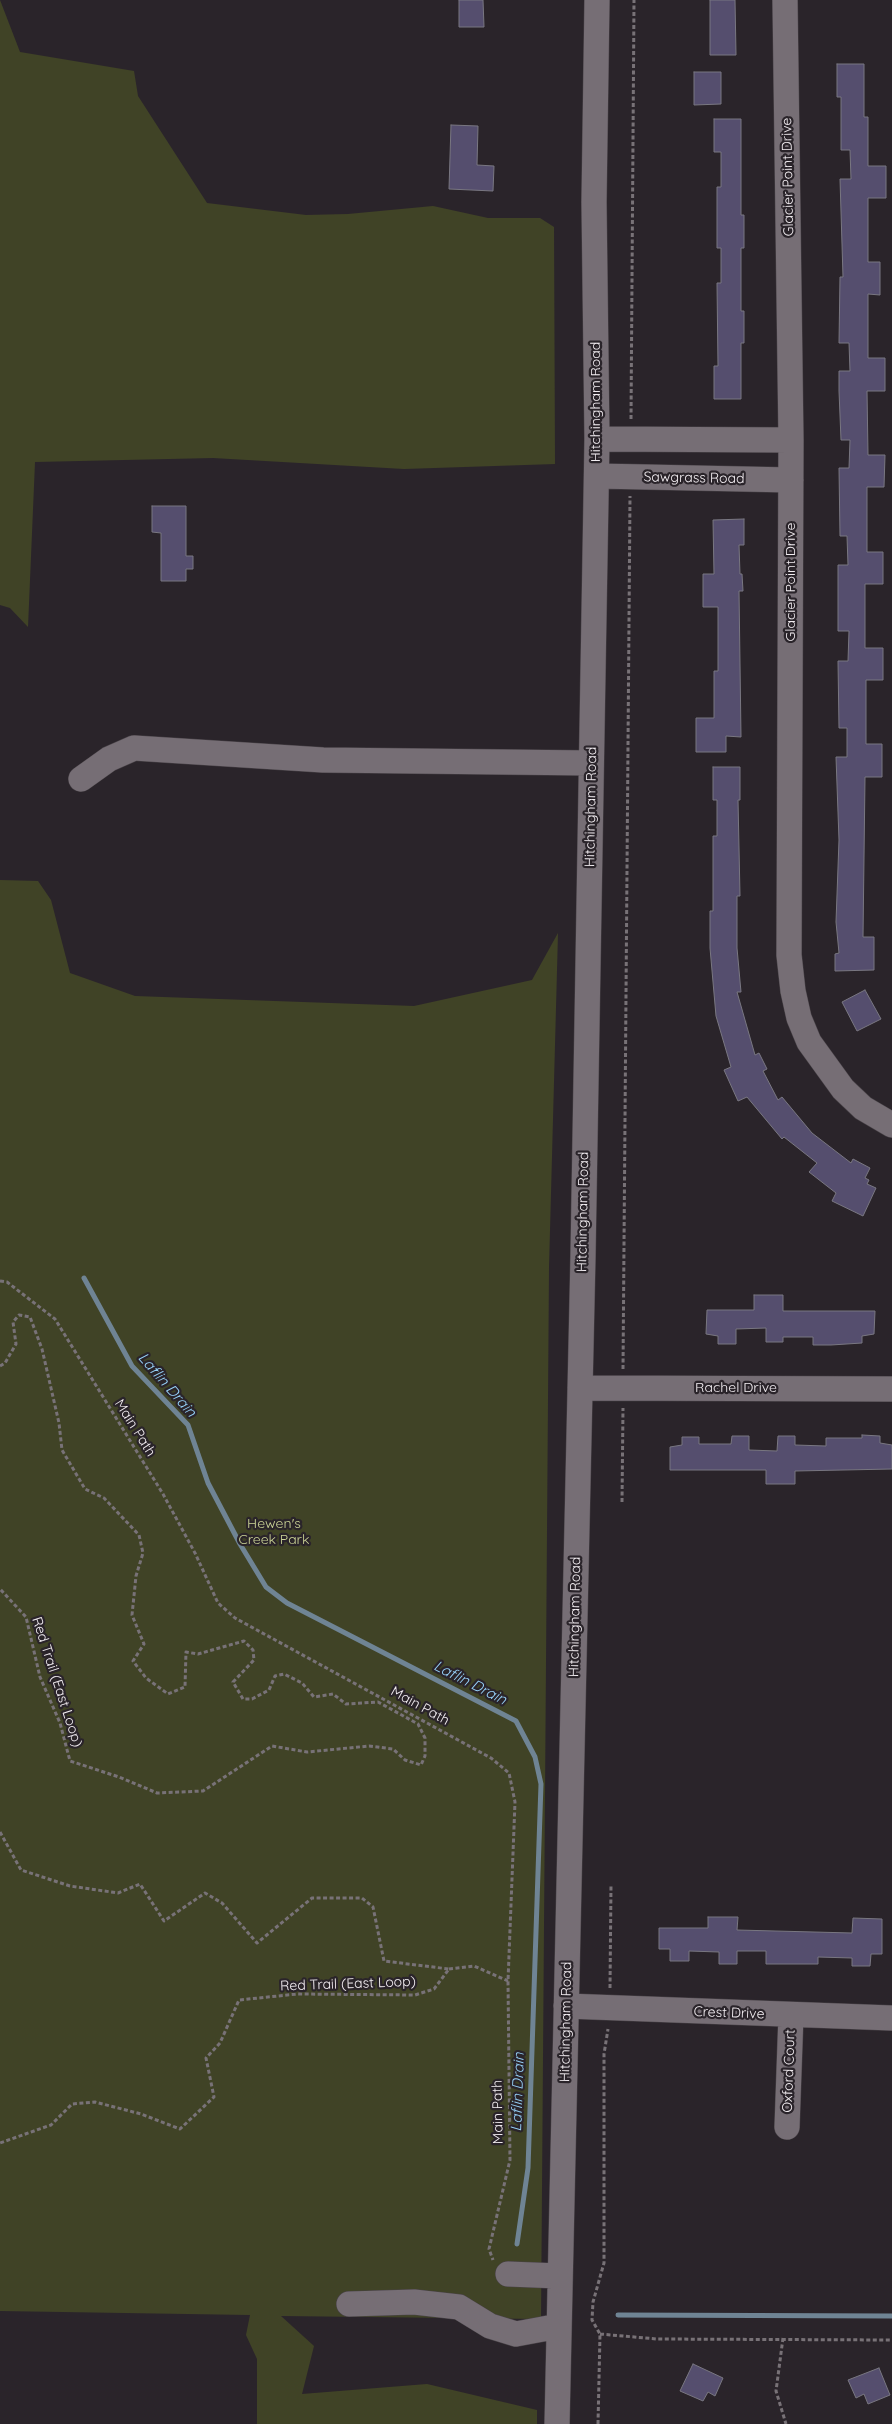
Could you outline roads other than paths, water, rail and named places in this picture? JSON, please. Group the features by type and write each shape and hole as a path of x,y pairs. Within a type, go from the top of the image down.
{"street":[{"name":"Hitchingham Road","path":"557,2424 580,1388 598,439 594,202 597,0"},
{"name":"Glacier Point Drive","path":"785,0 791,440 789,955 793,991 799,1018 809,1042 843,1089 864,1108 892,1125"},
{"path":"598,439 791,440"},
{"name":"Sawgrass Road","path":"597,476 791,480"},
{"path":"81,779 109,759 134,748 323,760 591,763"},
{"name":"Rachel Drive","path":"580,1388 892,1389"},
{"name":"Crest Drive","path":"566,2006 892,2018"},
{"name":"Oxford Court","path":"787,2127 791,2015"},
{"path":"508,2274 560,2276"},
{"path":"349,2304 414,2302 459,2307 490,2326 516,2334 559,2326"}],"waterway":[{"name":"Laflin Drain","path":"84,1278 132,1366 188,1425 208,1483 240,1544 266,1587 287,1603 516,1721 535,1757 541,1784 528,2168 517,2244"},
{"path":"618,2315 892,2316"}],"park label":[{"name":"Hewen's Creek Park","path":"274,1532"}]}
